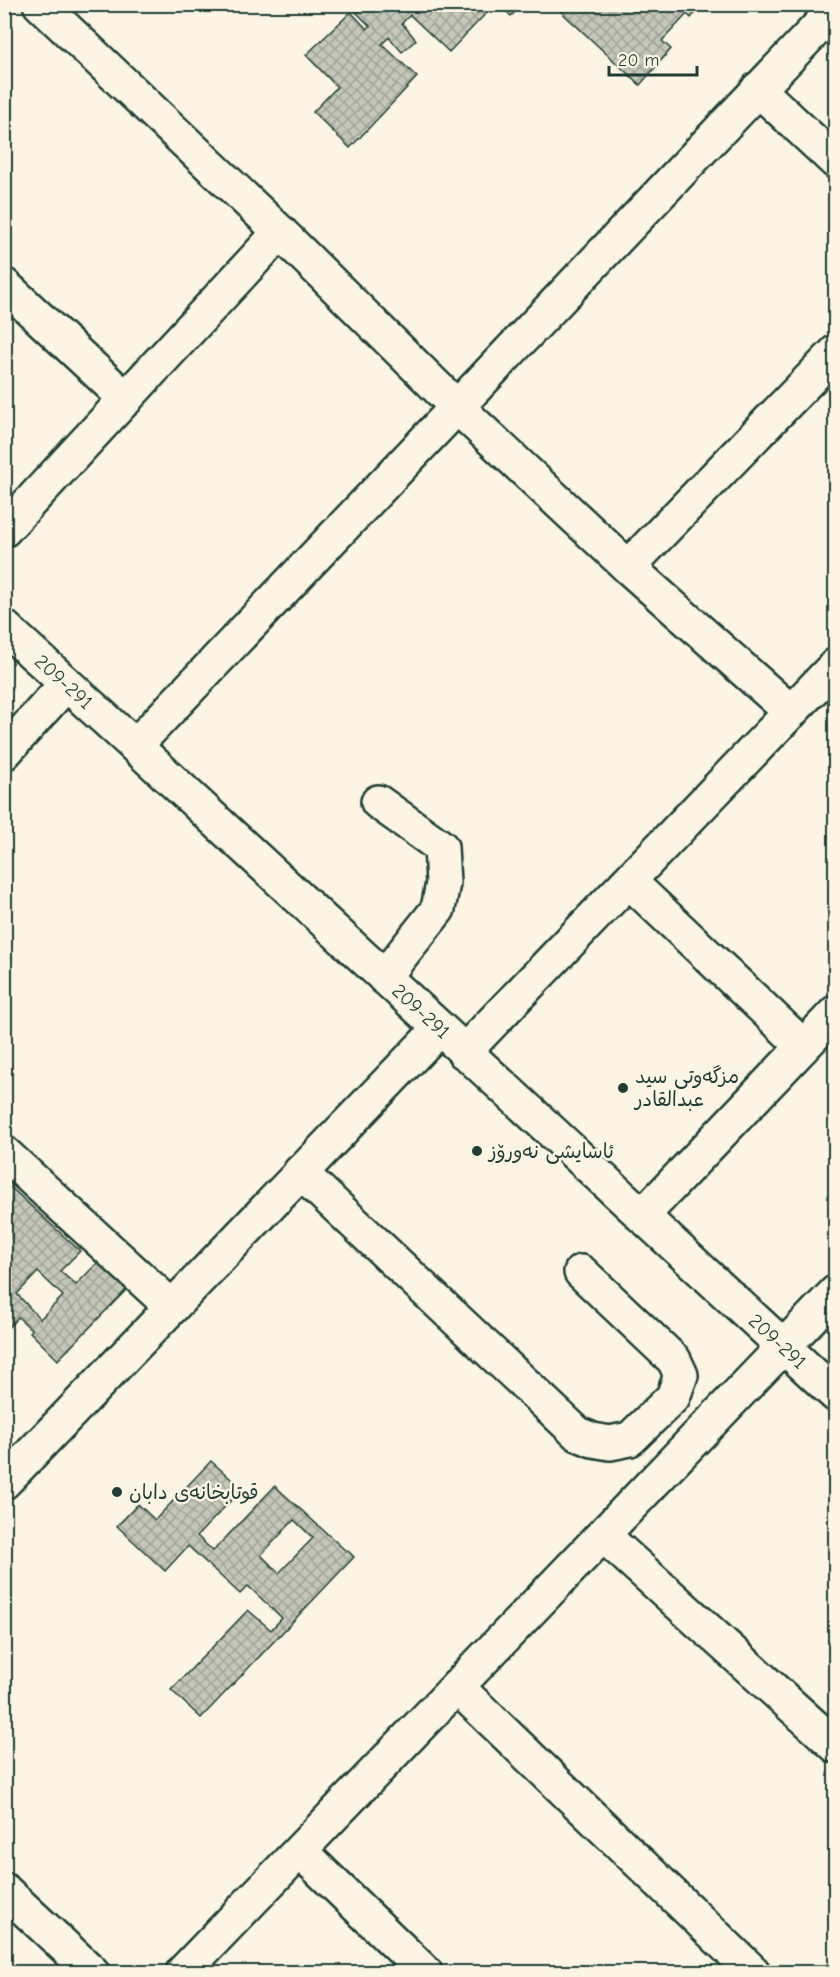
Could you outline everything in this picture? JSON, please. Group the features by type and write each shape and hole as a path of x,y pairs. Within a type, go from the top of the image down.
{"street":[{"path":"40,4 280,232 457,407 628,567 791,712"},
{"path":"135,746 836,8"},
{"path":"759,89 836,162"},
{"path":"4,530 280,232"},
{"path":"4,285 126,399"},
{"path":"628,567 836,352"},
{"name":"209-291","path":"4,627 836,1395"},
{"path":"464,1052 836,665"},
{"path":"4,753 66,684"},
{"path":"378,802 441,847 443,883 438,909 384,977"},
{"path":"629,881 803,1046"},
{"path":"642,1216 836,1012"},
{"path":"4,1482 439,1029"},
{"path":"4,1153 172,1307"},
{"path":"300,1172 578,1434 610,1443 630,1439 673,1397 681,1375 674,1360 581,1272"},
{"path":"183,1972 836,1293"},
{"path":"603,1535 836,1746"},
{"path":"457,1687 753,1972"},
{"path":"300,1851 416,1969"},
{"path":"4,1890 92,1972"}],"building":[{"path":"348,4 495,4 449,52 410,15 402,23 416,40 402,52 389,37 382,44 417,77 350,148 313,112 337,87 306,55 351,12 367,29 370,26"},
{"path":"499,4 523,4 511,16"},
{"path":"563,4 625,4 632,11 638,4 703,4 691,18 687,14 662,41 671,49 640,85 558,9"},
{"path":"5,1182 80,1251 60,1271 76,1285 100,1260 129,1287 58,1360 18,1317 4,1332","holes":["38,1272 63,1296 40,1319 17,1294"]},
{"path":"211,1461 242,1489 197,1536 213,1551 275,1486 354,1557 201,1718 171,1690 248,1610 271,1630 282,1618 248,1586 240,1594 188,1546 165,1571 117,1526 138,1504 155,1520","holes":["294,1520 313,1538 279,1573 261,1555"]}],"place":[{"name":"مزگەوتی سید عبدالقادر","path":"623,1088"},
{"name":"ئاسایشی نەورۆز","path":"477,1151"},
{"name":"قوتابخانەی دابان","path":"117,1492"}]}
